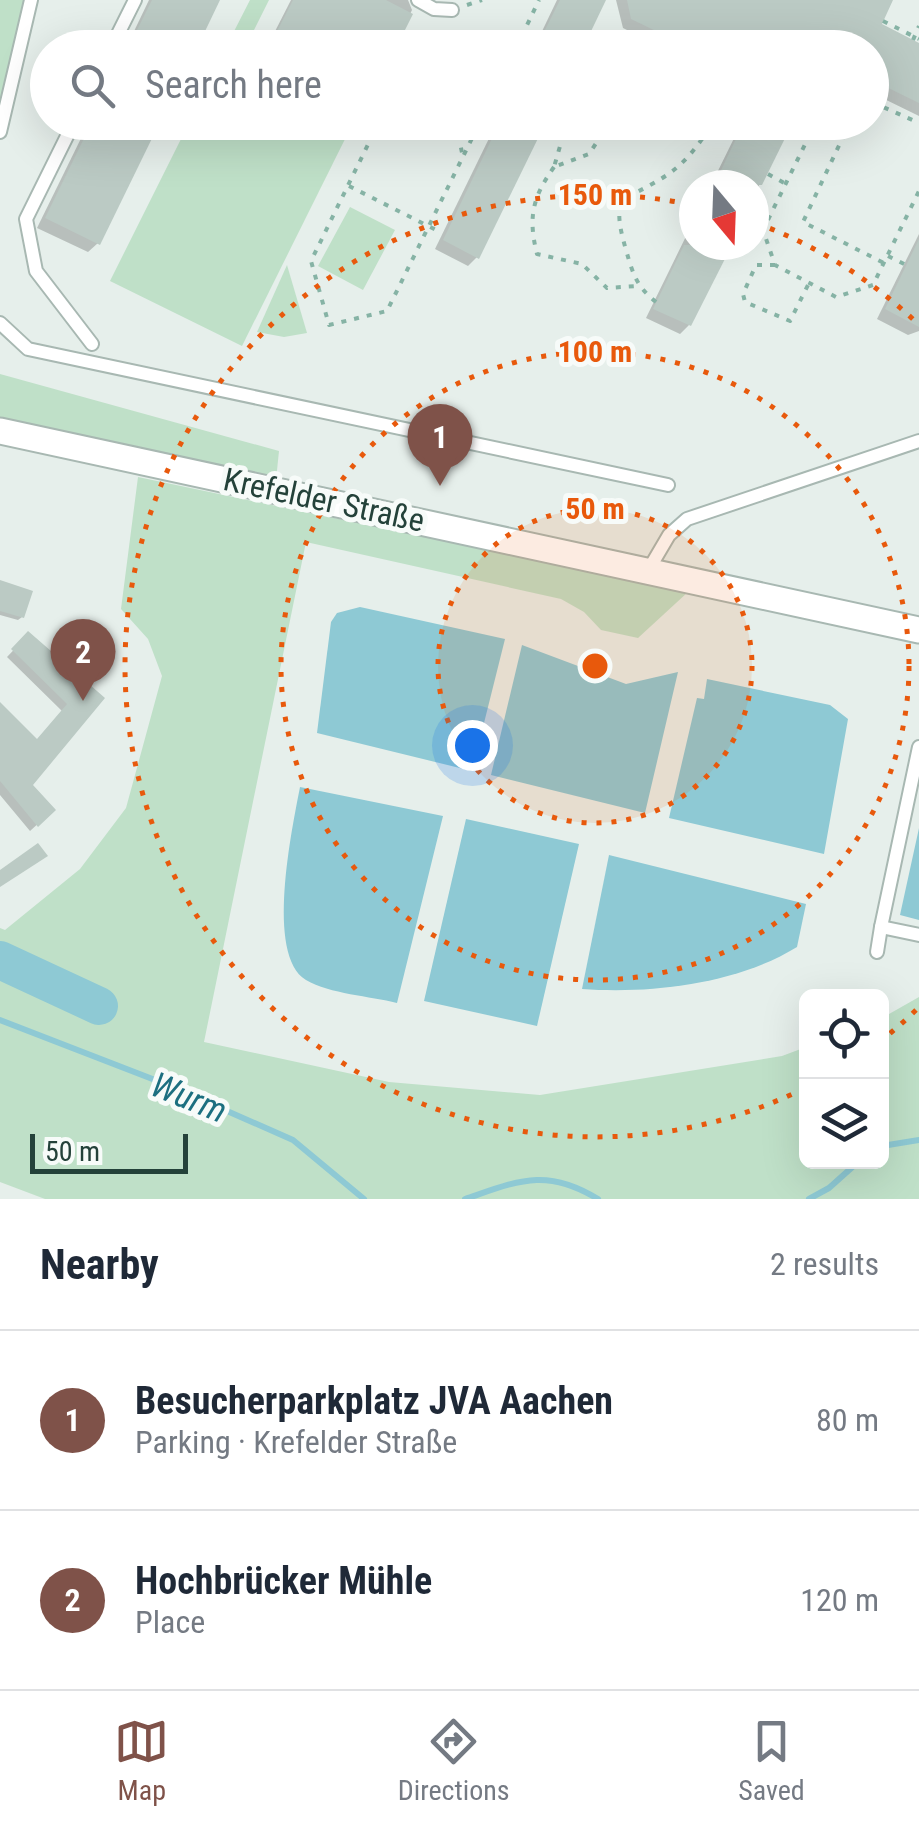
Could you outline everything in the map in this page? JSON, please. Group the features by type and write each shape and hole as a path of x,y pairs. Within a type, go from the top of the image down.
{"street":[{"name":"Krefelder Straße","path":"0,432 919,630"}],"lane":[{"path":"0,132 31,0"},
{"path":"120,30 135,0"},
{"path":"418,0 434,9 452,10"},
{"path":"65,140 26,219 36,272 92,344"},
{"path":"0,323 17,343 28,349 668,485"},
{"path":"649,570 669,535 687,519 919,441"},
{"path":"877,952 919,746"},
{"path":"882,927 919,935"}],"path":[{"path":"524,30 538,0"},
{"path":"883,21 915,39 919,26"},
{"path":"889,110 919,123"},
{"path":"370,140 311,261 329,325 387,311 472,140"},
{"path":"460,140 463,158"},
{"path":"562,140 554,167 536,191 530,226 537,254 582,264 608,288 636,286"},
{"path":"554,167 590,154 599,140"},
{"path":"656,302 636,286 617,226 619,207 630,194 667,175 689,157 701,140"},
{"path":"774,265 764,230 807,140"},
{"path":"842,140 803,222 884,263"},
{"path":"769,175 786,184"},
{"path":"348,186 438,231"},
{"path":"809,283 790,321 746,302 743,294 756,265 774,265 809,283 836,297 873,285 919,192"},
{"path":"888,256 906,265"}],"green space":[{"path":"0,0 27,0 0,101"},
{"path":"250,0 269,0 254,30 235,30"},
{"path":"180,140 345,140 242,346 110,281"},
{"path":"350,207 395,230 363,290 318,266"},
{"path":"287,265 307,333 284,337 257,332"},
{"path":"0,374 279,451 276,480 0,418"},
{"path":"138,477 688,592 638,638 601,630 584,612 561,599 306,542 204,1042 389,1082 540,1095 782,1056 799,1050 799,1169 889,1169 889,1014 919,997 919,1199 45,1199 0,1182 0,928 5,930 80,869 126,808 162,676 148,639 121,609"}],"water":[{"path":"360,607 505,639 472,771 317,733 331,622 337,613"},
{"path":"522,645 626,684 678,672 645,813 491,775"},
{"path":"707,679 830,705 848,719 824,854 669,818 697,698 704,699"},
{"path":"300,787 443,816 397,1003 316,985 294,966 284,919"},
{"path":"466,819 579,844 537,1026 424,1001"},
{"path":"919,828 919,920 900,915"},
{"path":"609,855 806,904 797,947 748,970 693,984 636,990 582,989"}],"building":[{"path":"152,0 220,0 206,30 137,30"},
{"path":"293,0 386,0 413,14 405,30 278,30"},
{"path":"560,0 606,0 592,30 545,30"},
{"path":"627,0 893,0 882,24 919,43 919,103 889,88 889,30 654,30 631,19"},
{"path":"83,140 151,140 100,245 45,218"},
{"path":"491,140 537,140 479,259 443,240"},
{"path":"735,140 784,140 769,171 721,170"},
{"path":"919,239 919,327 885,309"},
{"path":"679,255 679,260 724,260 691,326 653,309"},
{"path":"0,580 33,591 24,618 0,611"},
{"path":"28,631 105,698 33,785 56,810 38,827 0,781 0,702 37,739 67,704 11,649"},
{"path":"38,843 48,856 0,887 0,870"}],"waterway":[{"name":"Wurm","path":"0,960 99,1006"},
{"name":"Wurm","path":"0,1020 168,1085 293,1140 364,1199"},
{"name":"Wurm","path":"889,1145 919,1140"},
{"name":"Wurm","path":"809,1199 850,1169"},
{"name":"Wurm","path":"465,1199 532,1180 563,1183 598,1199"}],"place":[{"name":"Besucherparkplatz JVA Aachen","path":"440,486"},
{"name":"Hochbrücker Mühle","path":"83,701"}]}
